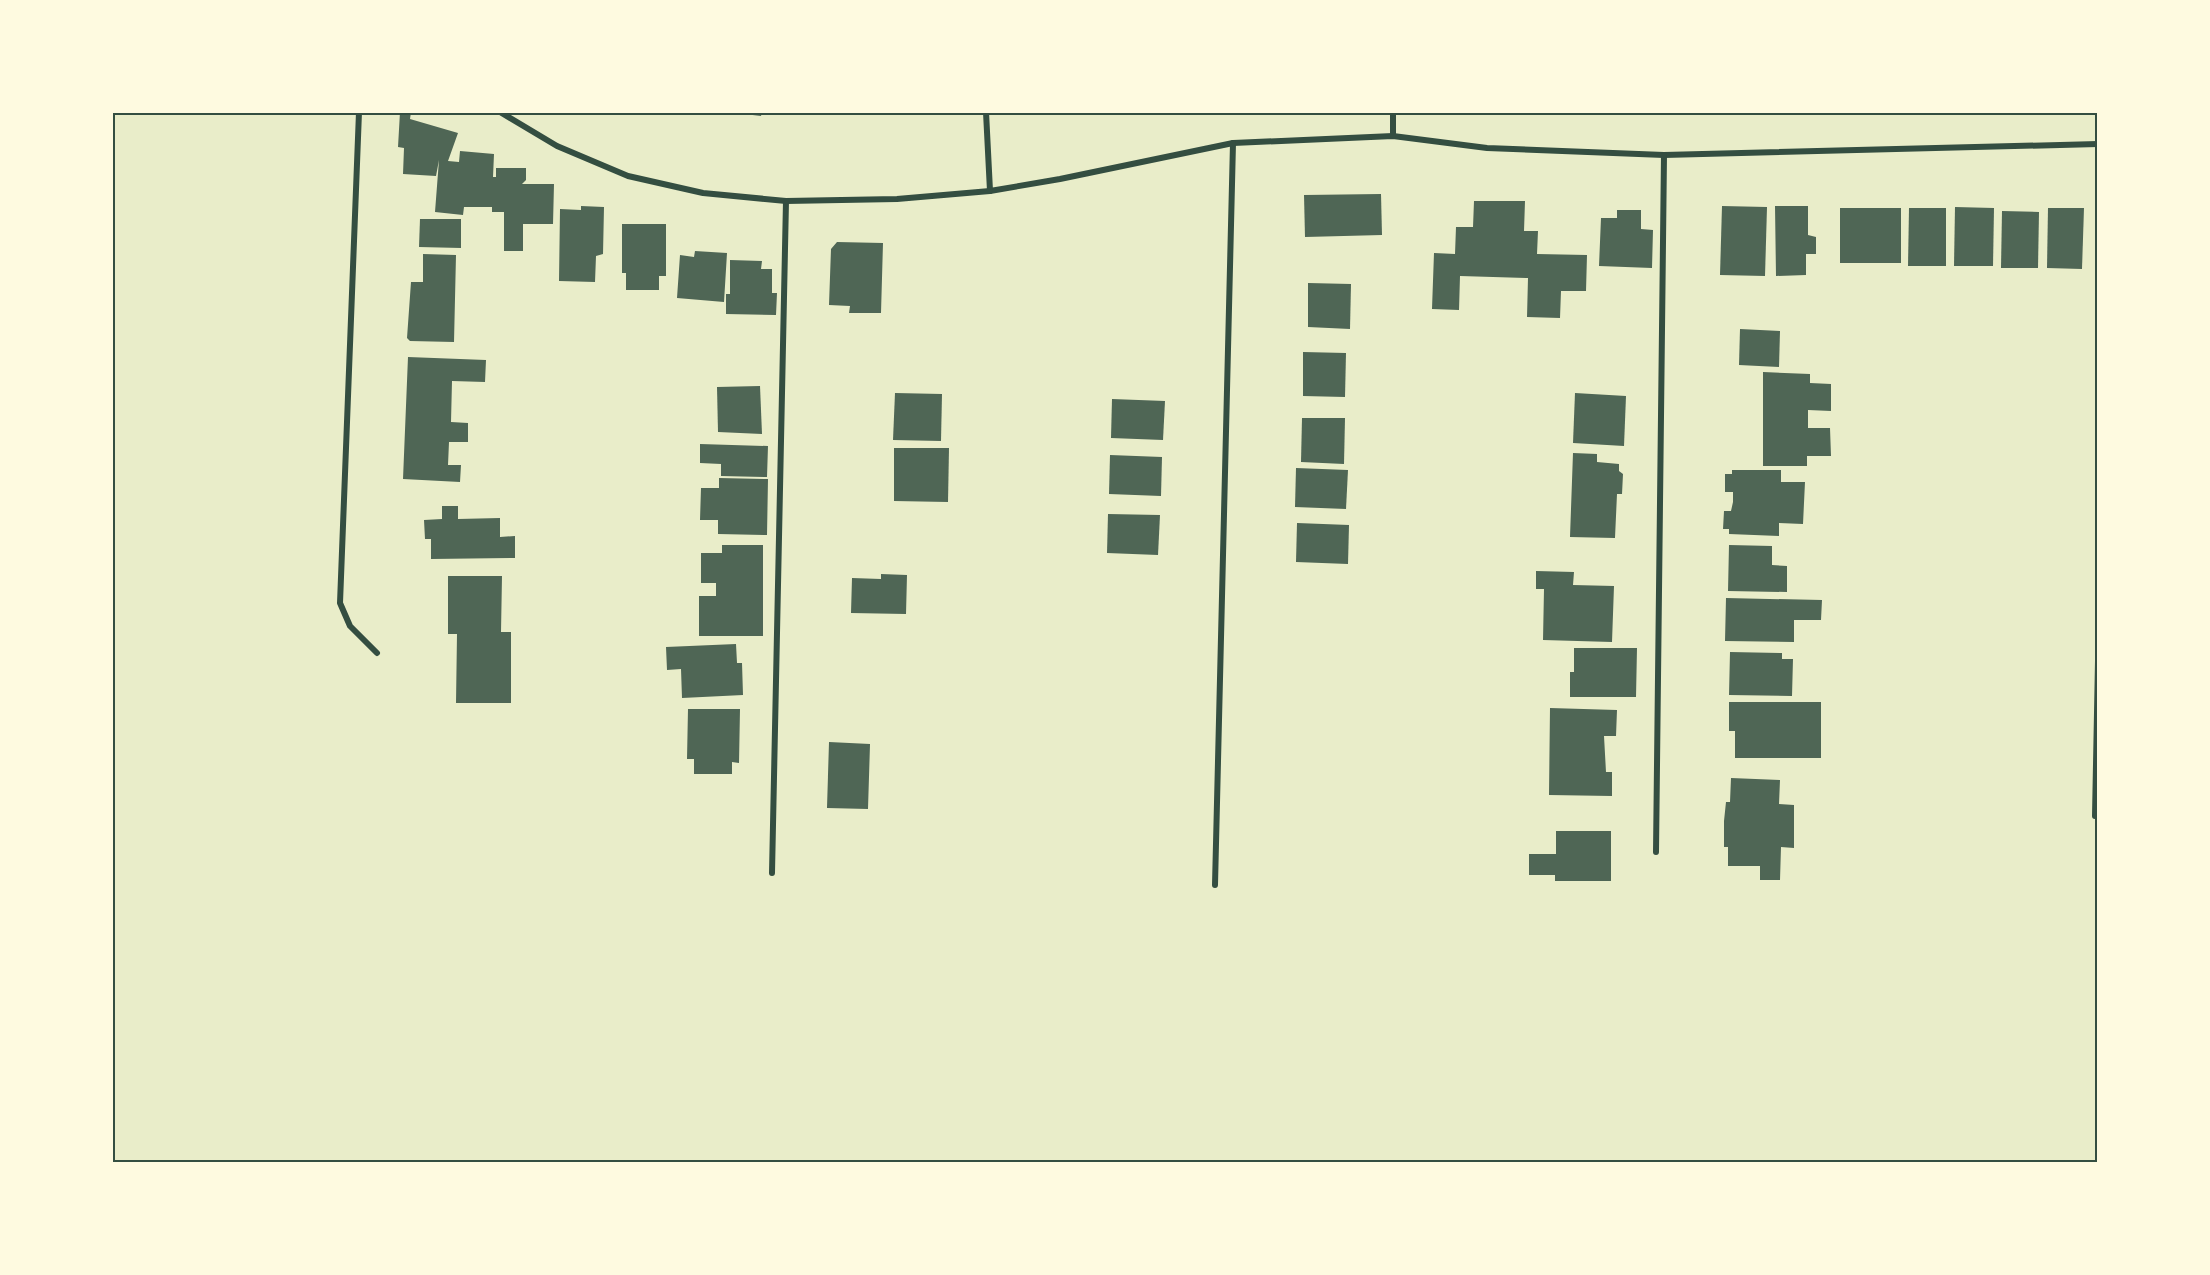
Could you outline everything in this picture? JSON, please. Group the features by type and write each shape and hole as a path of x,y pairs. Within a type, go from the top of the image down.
{"street":[{"path":"359,112 340,603 350,626 377,653"},
{"path":"500,112 557,146 628,176 703,193 786,201 897,199 990,191 1233,143 1393,136 1488,148 1664,155 2097,144"},
{"path":"986,112 990,191"},
{"path":"1393,112 1393,136"},
{"path":"1215,885 1233,143"},
{"path":"1656,852 1664,155"},
{"path":"772,873 786,201"},
{"path":"2095,816 2097,661"}],"building":[{"path":"400,112 411,112 410,119 458,133 448,161 459,162 460,151 494,154 493,177 496,177 496,168 526,168 526,180 522,184 554,184 553,224 523,224 523,251 504,251 504,212 492,212 492,207 464,207 463,215 435,212 439,160 436,176 403,174 404,148 398,147"},
{"path":"727,112 762,112 761,116"},
{"path":"1381,194 1382,235 1305,237 1304,195"},
{"path":"1474,201 1525,201 1524,231 1538,231 1537,254 1587,255 1586,291 1561,291 1560,318 1527,317 1528,278 1460,276 1459,310 1432,309 1434,253 1455,254 1456,227 1473,227"},
{"path":"581,206 604,207 603,254 596,256 595,282 559,281 560,209 581,210"},
{"path":"1722,206 1767,207 1765,276 1720,275"},
{"path":"1775,206 1808,206 1808,235 1816,237 1816,254 1806,254 1806,275 1776,276"},
{"path":"1955,207 1994,208 1993,266 1954,266"},
{"path":"1840,208 1901,208 1901,263 1840,263"},
{"path":"1909,208 1946,208 1946,266 1908,266"},
{"path":"2048,208 2084,208 2082,269 2047,268"},
{"path":"1617,210 1641,210 1641,229 1653,230 1652,268 1599,266 1601,218 1617,218"},
{"path":"2002,211 2039,212 2038,268 2001,268"},
{"path":"420,219 461,219 461,248 419,247"},
{"path":"622,224 666,224 666,276 659,276 659,290 626,290 626,273 622,273"},
{"path":"837,242 883,243 881,313 849,313 850,306 829,305 831,249"},
{"path":"695,251 727,253 724,302 677,298 680,255 694,257"},
{"path":"423,254 456,255 454,342 410,341 407,338 411,282 423,282"},
{"path":"730,260 762,261 761,269 772,269 772,293 777,293 776,315 726,314 726,294 730,294"},
{"path":"1308,283 1351,284 1350,329 1308,327"},
{"path":"1740,329 1780,331 1779,367 1739,365"},
{"path":"1303,352 1346,353 1345,397 1303,396"},
{"path":"408,357 486,360 485,382 452,381 451,422 468,423 468,442 449,442 448,465 461,465 460,482 403,479"},
{"path":"1763,372 1810,374 1810,383 1831,384 1831,411 1808,410 1808,428 1830,428 1831,456 1807,456 1807,466 1763,466"},
{"path":"760,386 762,434 718,432 717,387"},
{"path":"895,393 942,394 941,441 893,440"},
{"path":"1575,393 1626,396 1624,446 1573,443"},
{"path":"1112,399 1165,401 1163,440 1111,438"},
{"path":"1302,418 1345,418 1344,464 1301,462"},
{"path":"700,444 768,446 767,477 721,476 721,464 700,463"},
{"path":"894,448 949,448 948,502 894,501"},
{"path":"1573,453 1597,454 1597,462 1619,464 1619,471 1623,474 1622,494 1617,494 1615,538 1570,537"},
{"path":"1110,455 1162,457 1161,496 1109,494"},
{"path":"1296,468 1348,470 1346,509 1295,507"},
{"path":"1732,470 1781,470 1781,482 1805,482 1803,524 1779,523 1779,536 1729,534 1729,529 1723,529 1724,511 1731,511 1733,492 1725,492 1725,474 1732,474"},
{"path":"719,478 768,479 767,535 718,534 718,520 700,520 701,488 719,488"},
{"path":"442,506 458,506 458,519 500,518 500,537 515,536 515,558 431,559 431,539 425,539 424,520 442,519"},
{"path":"1108,514 1160,515 1158,555 1107,553"},
{"path":"1297,523 1349,525 1348,564 1296,562"},
{"path":"722,545 763,545 763,636 699,636 699,596 716,596 716,583 701,583 701,553 722,553"},
{"path":"1729,545 1772,546 1772,565 1787,566 1787,592 1728,591"},
{"path":"1536,571 1574,572 1573,585 1614,586 1612,642 1543,640 1544,589 1536,589"},
{"path":"881,574 907,575 906,614 851,613 852,578 881,579"},
{"path":"448,576 502,576 501,632 511,632 511,703 456,703 457,634 448,634"},
{"path":"1726,598 1822,600 1821,620 1794,620 1794,642 1725,641"},
{"path":"736,644 737,663 742,663 743,695 682,698 681,669 667,670 666,647"},
{"path":"1574,648 1637,648 1636,697 1570,697 1570,672 1574,672"},
{"path":"1730,652 1782,653 1782,659 1793,659 1792,696 1729,695"},
{"path":"1729,702 1821,702 1821,758 1735,758 1735,731 1729,731"},
{"path":"1550,708 1617,710 1616,736 1604,736 1606,772 1612,772 1612,796 1549,795"},
{"path":"688,709 740,709 739,763 732,762 732,774 694,774 694,759 687,759"},
{"path":"829,742 870,744 868,809 827,808"},
{"path":"1731,778 1780,780 1779,804 1794,805 1794,848 1781,847 1780,880 1760,880 1760,866 1728,866 1728,847 1724,847 1724,821 1726,802 1730,802"},
{"path":"1556,831 1611,831 1611,881 1555,881 1555,875 1529,875 1529,854 1556,854"}]}
